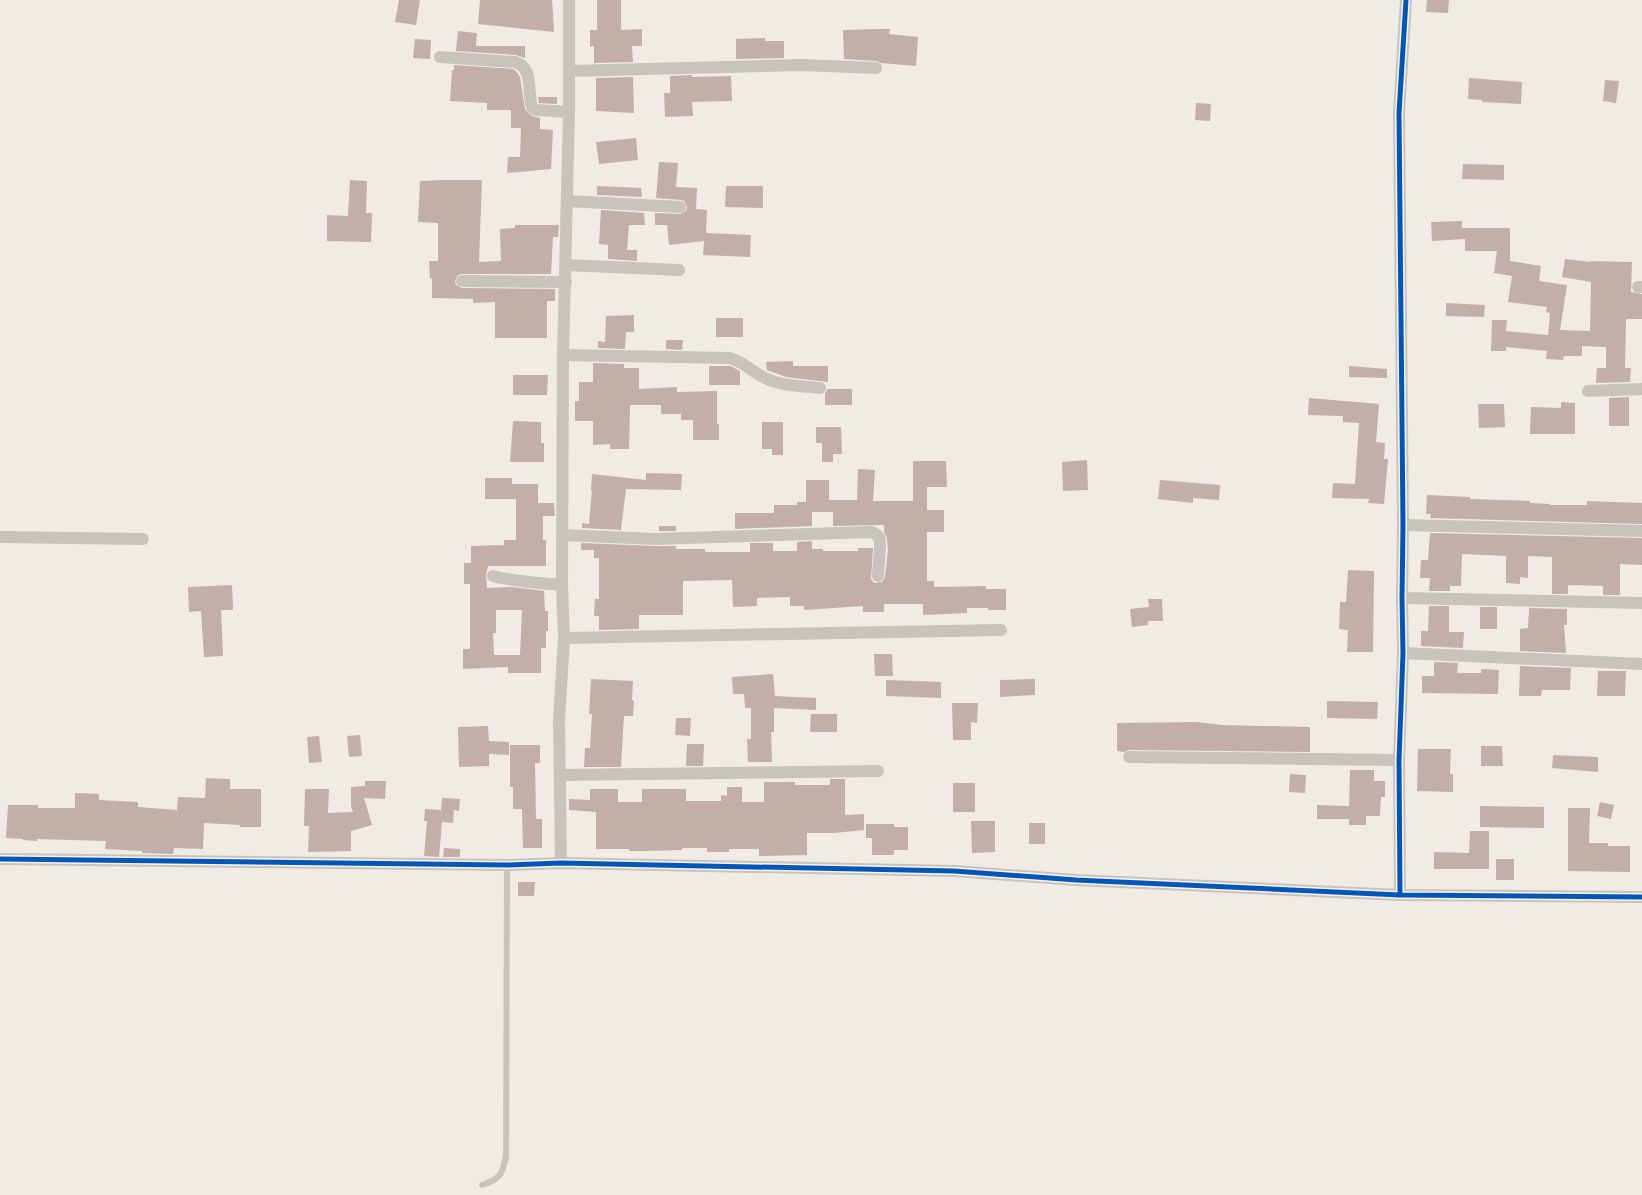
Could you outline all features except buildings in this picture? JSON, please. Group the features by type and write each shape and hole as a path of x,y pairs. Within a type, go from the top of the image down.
{"street":[{"path":"561,863 561,775 559,720 564,638 562,584 563,356 569,112 569,0"},
{"path":"1400,894 1399,760 1403,653 1403,525 1399,113 1406,0"},
{"path":"440,57 515,62 522,64 528,72 532,107 536,110 569,112"},
{"path":"569,71 807,65 876,68"},
{"path":"567,200 680,207"},
{"path":"566,266 680,270"},
{"path":"462,281 566,282"},
{"path":"563,356 730,358 738,360 765,378 778,382 820,388"},
{"path":"1588,391 1642,389"},
{"path":"1403,525 1642,531"},
{"path":"563,535 655,539 871,532 879,537 878,576"},
{"path":"0,537 143,539"},
{"path":"493,576 514,581 562,584"},
{"path":"1402,598 1642,604"},
{"path":"564,638 1001,630"},
{"path":"1403,653 1642,664"},
{"path":"1129,757 1399,760"},
{"path":"561,775 878,771"},
{"path":"0,859 507,865 561,863 954,871 1076,880 1400,894 1642,897"}],"lane":[{"path":"482,1185 494,1181 500,1176 503,1171 506,1156 507,865"}],"cycle path":[{"path":"1400,895 1399,760 1403,653 1403,525 1399,113 1406,0"},
{"path":"0,859 507,865 561,863 954,871 1076,880 1400,895 1642,897"}]}
